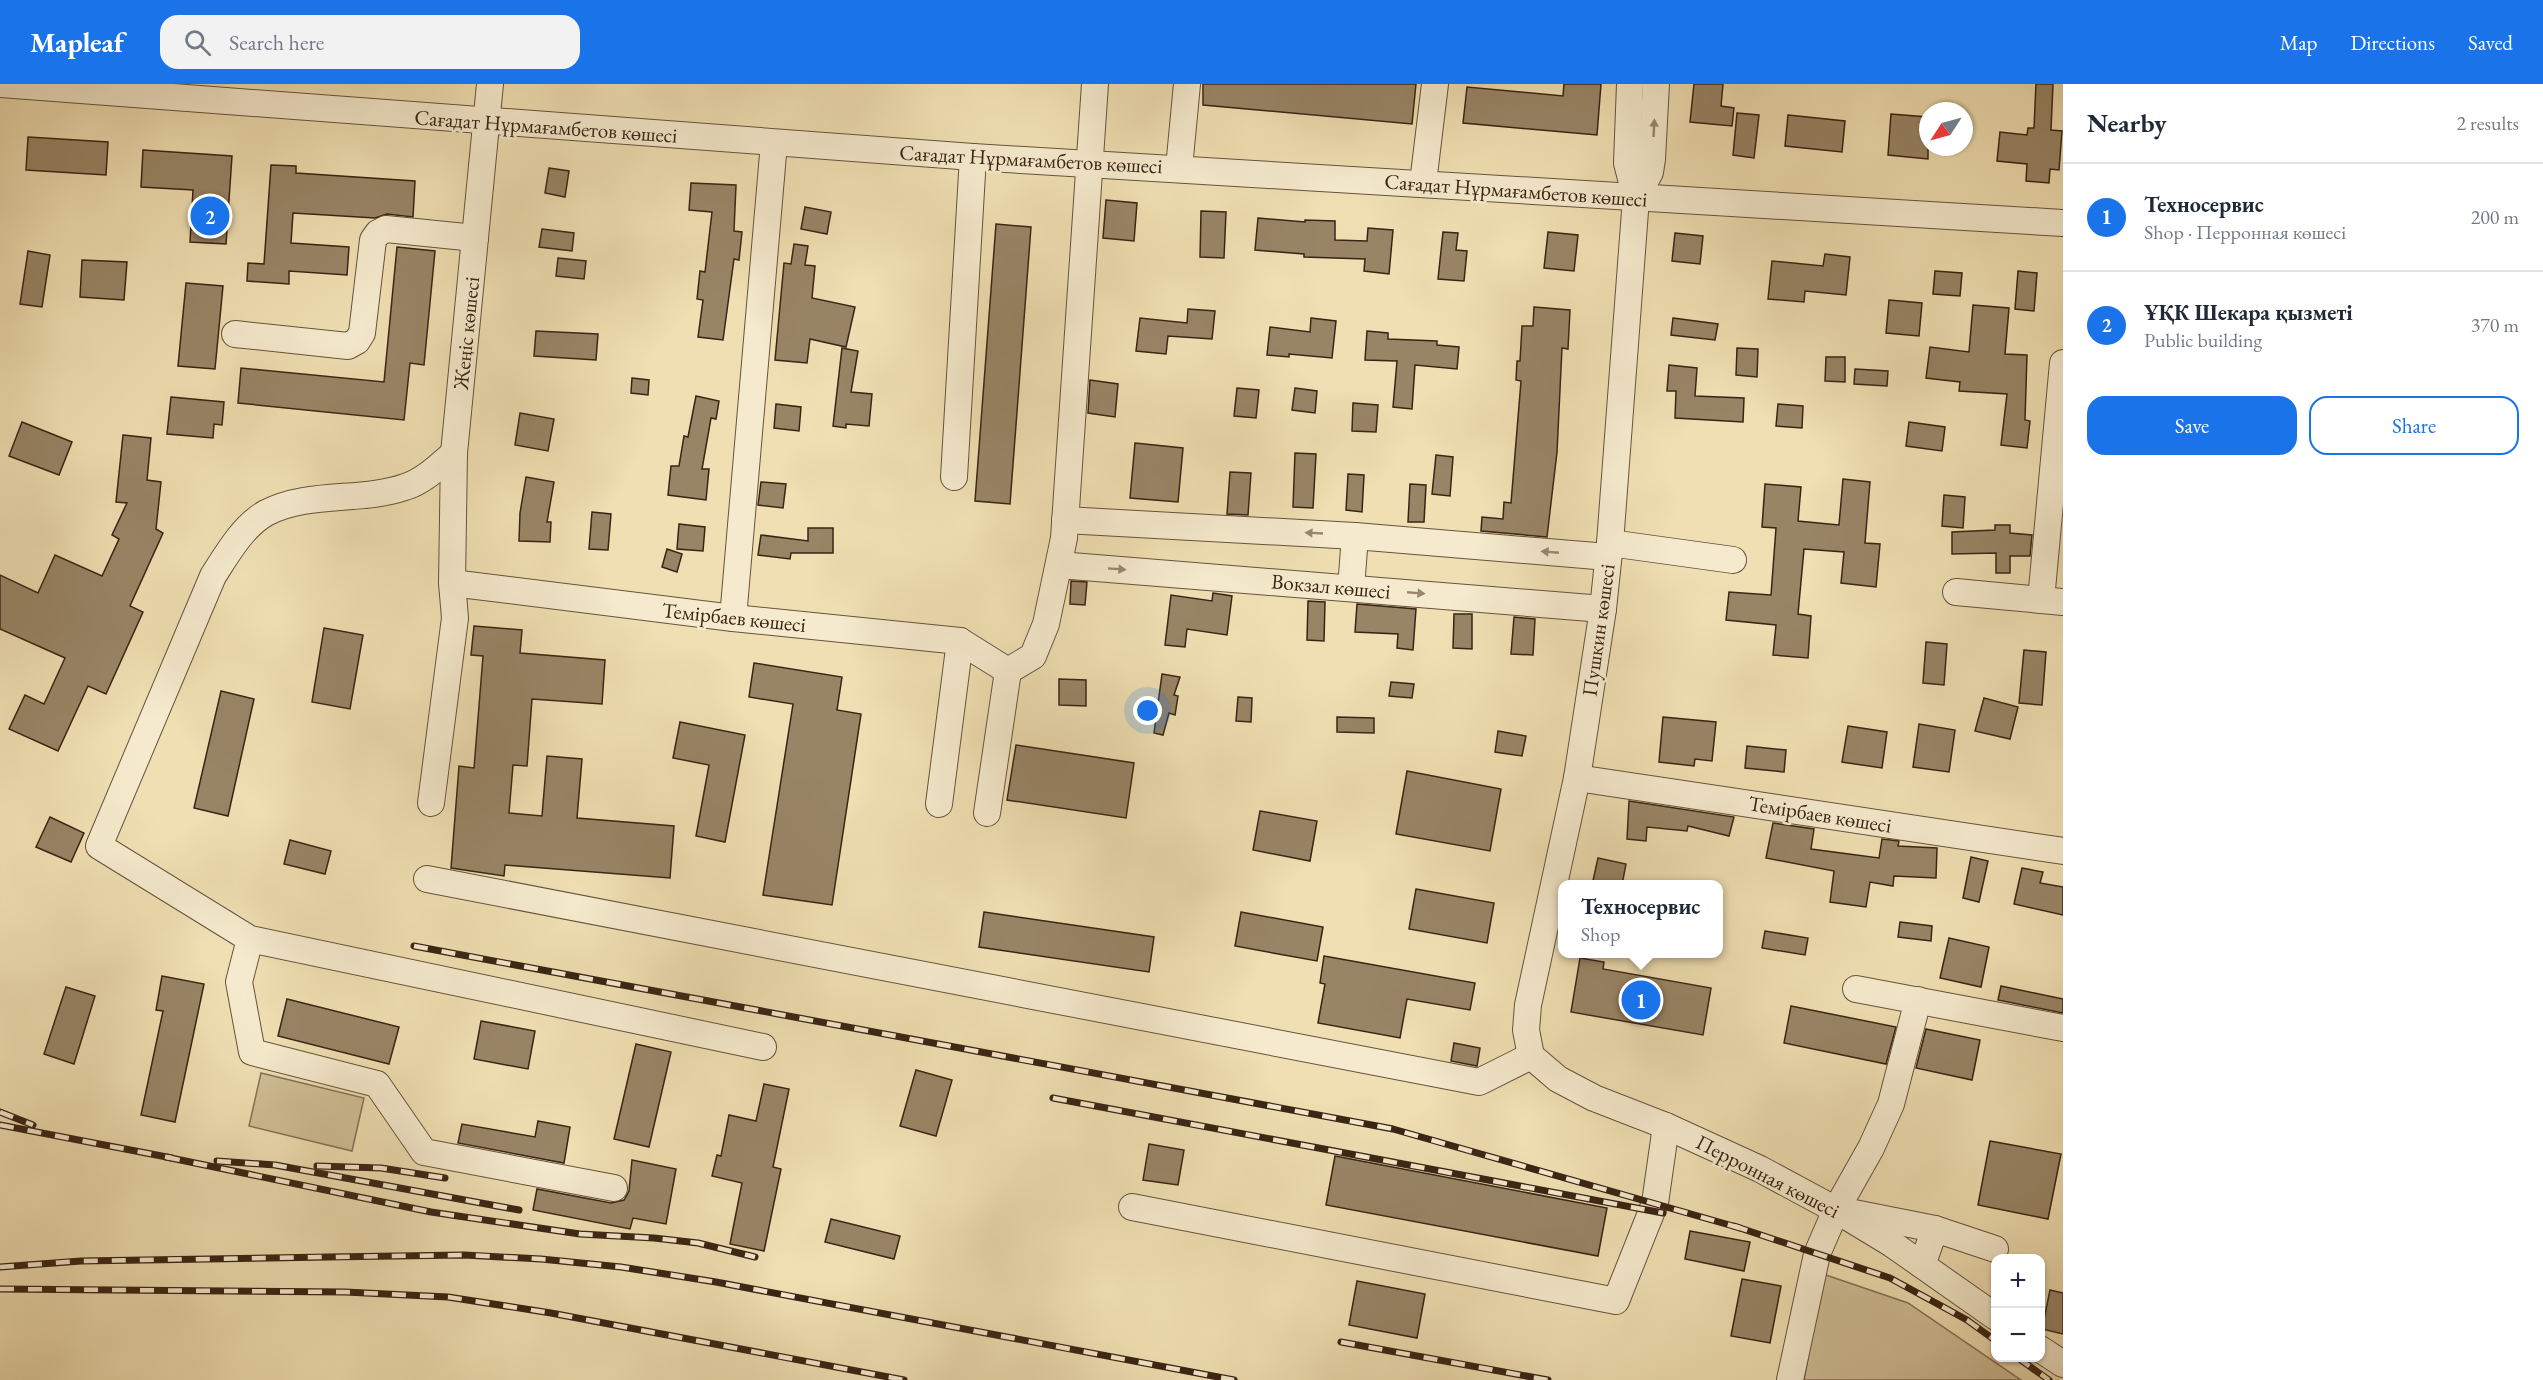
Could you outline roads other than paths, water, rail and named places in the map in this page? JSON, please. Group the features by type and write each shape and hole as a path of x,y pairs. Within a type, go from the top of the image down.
{"street":[{"name":"Сағадат Нұрмағамбетов көшесі","path":"0,84 973,157 2063,223"},
{"name":"Жеңіс көшесі","path":"431,803 455,618 452,583 454,453 490,84"},
{"path":"987,813 1008,671 1033,656 1046,624 1059,565 1065,520 1095,84"},
{"path":"1179,168 1187,84"},
{"path":"1423,183 1436,84"},
{"path":"1630,84 1638,167 1636,198"},
{"path":"1638,167 1652,159 1656,84"},
{"path":"733,618 774,142"},
{"path":"954,477 973,157"},
{"name":"Пушкин көшесі","path":"1531,1056 1526,1030 1527,1005 1577,778 1603,609 1636,198"},
{"path":"235,334 348,346 357,341 362,333 373,240 378,233 386,229 475,238"},
{"path":"1956,592 2052,601 2063,363"},
{"path":"454,453 429,474 405,487 285,505 264,514 229,550 213,576 99,846 250,939 763,1047"},
{"path":"1065,520 1609,550 1733,560"},
{"path":"1351,588 1355,536"},
{"name":"Вокзал көшесі","path":"1059,565 1603,609"},
{"name":"Темірбаев көшесі","path":"452,583 733,618 960,640 1008,671"},
{"path":"939,804 960,640"},
{"name":"Темірбаев көшесі","path":"1577,778 2063,851"},
{"path":"427,879 1479,1082 1531,1056"},
{"path":"250,939 239,982 252,1052 377,1084 424,1152 614,1188"},
{"path":"1856,989 2063,1028"},
{"path":"1790,1380 1817,1254 1836,1209 1871,1148 1891,1104 1918,1000"},
{"name":"Перронная көшесі","path":"1531,1056 1558,1079 1594,1098 1666,1126 1760,1169 1836,1209 1922,1265 1991,1314"},
{"path":"1132,1207 1616,1301 1654,1203 1666,1126"},
{"path":"1836,1209 1935,1229 1995,1249"},
{"path":"1922,1265 1935,1229"},
{"path":"2045,1352 2063,1364"}],"railway":[{"path":"414,946 1393,1129 1740,1228"},
{"path":"1053,1098 1663,1213"},
{"path":"0,1112 33,1125"},
{"path":"0,1125 172,1158"},
{"path":"166,1157 431,1212 580,1234 698,1243 755,1257"},
{"path":"217,1161 275,1165 519,1210"},
{"path":"317,1166 381,1168 445,1178"},
{"path":"1734,1226 1890,1278 1967,1320 1991,1337"},
{"path":"0,1267 81,1261 328,1257 464,1255 541,1259 621,1267 716,1282 1234,1380"},
{"path":"0,1289 345,1292 448,1297 551,1313 904,1380"},
{"path":"1341,1342 1548,1380"},
{"path":"2024,1362 2049,1380"}],"place":[{"name":"ҰҚК Шекара қызметі","path":"210,216"},
{"name":"Техносервис","path":"1641,1000"}]}
